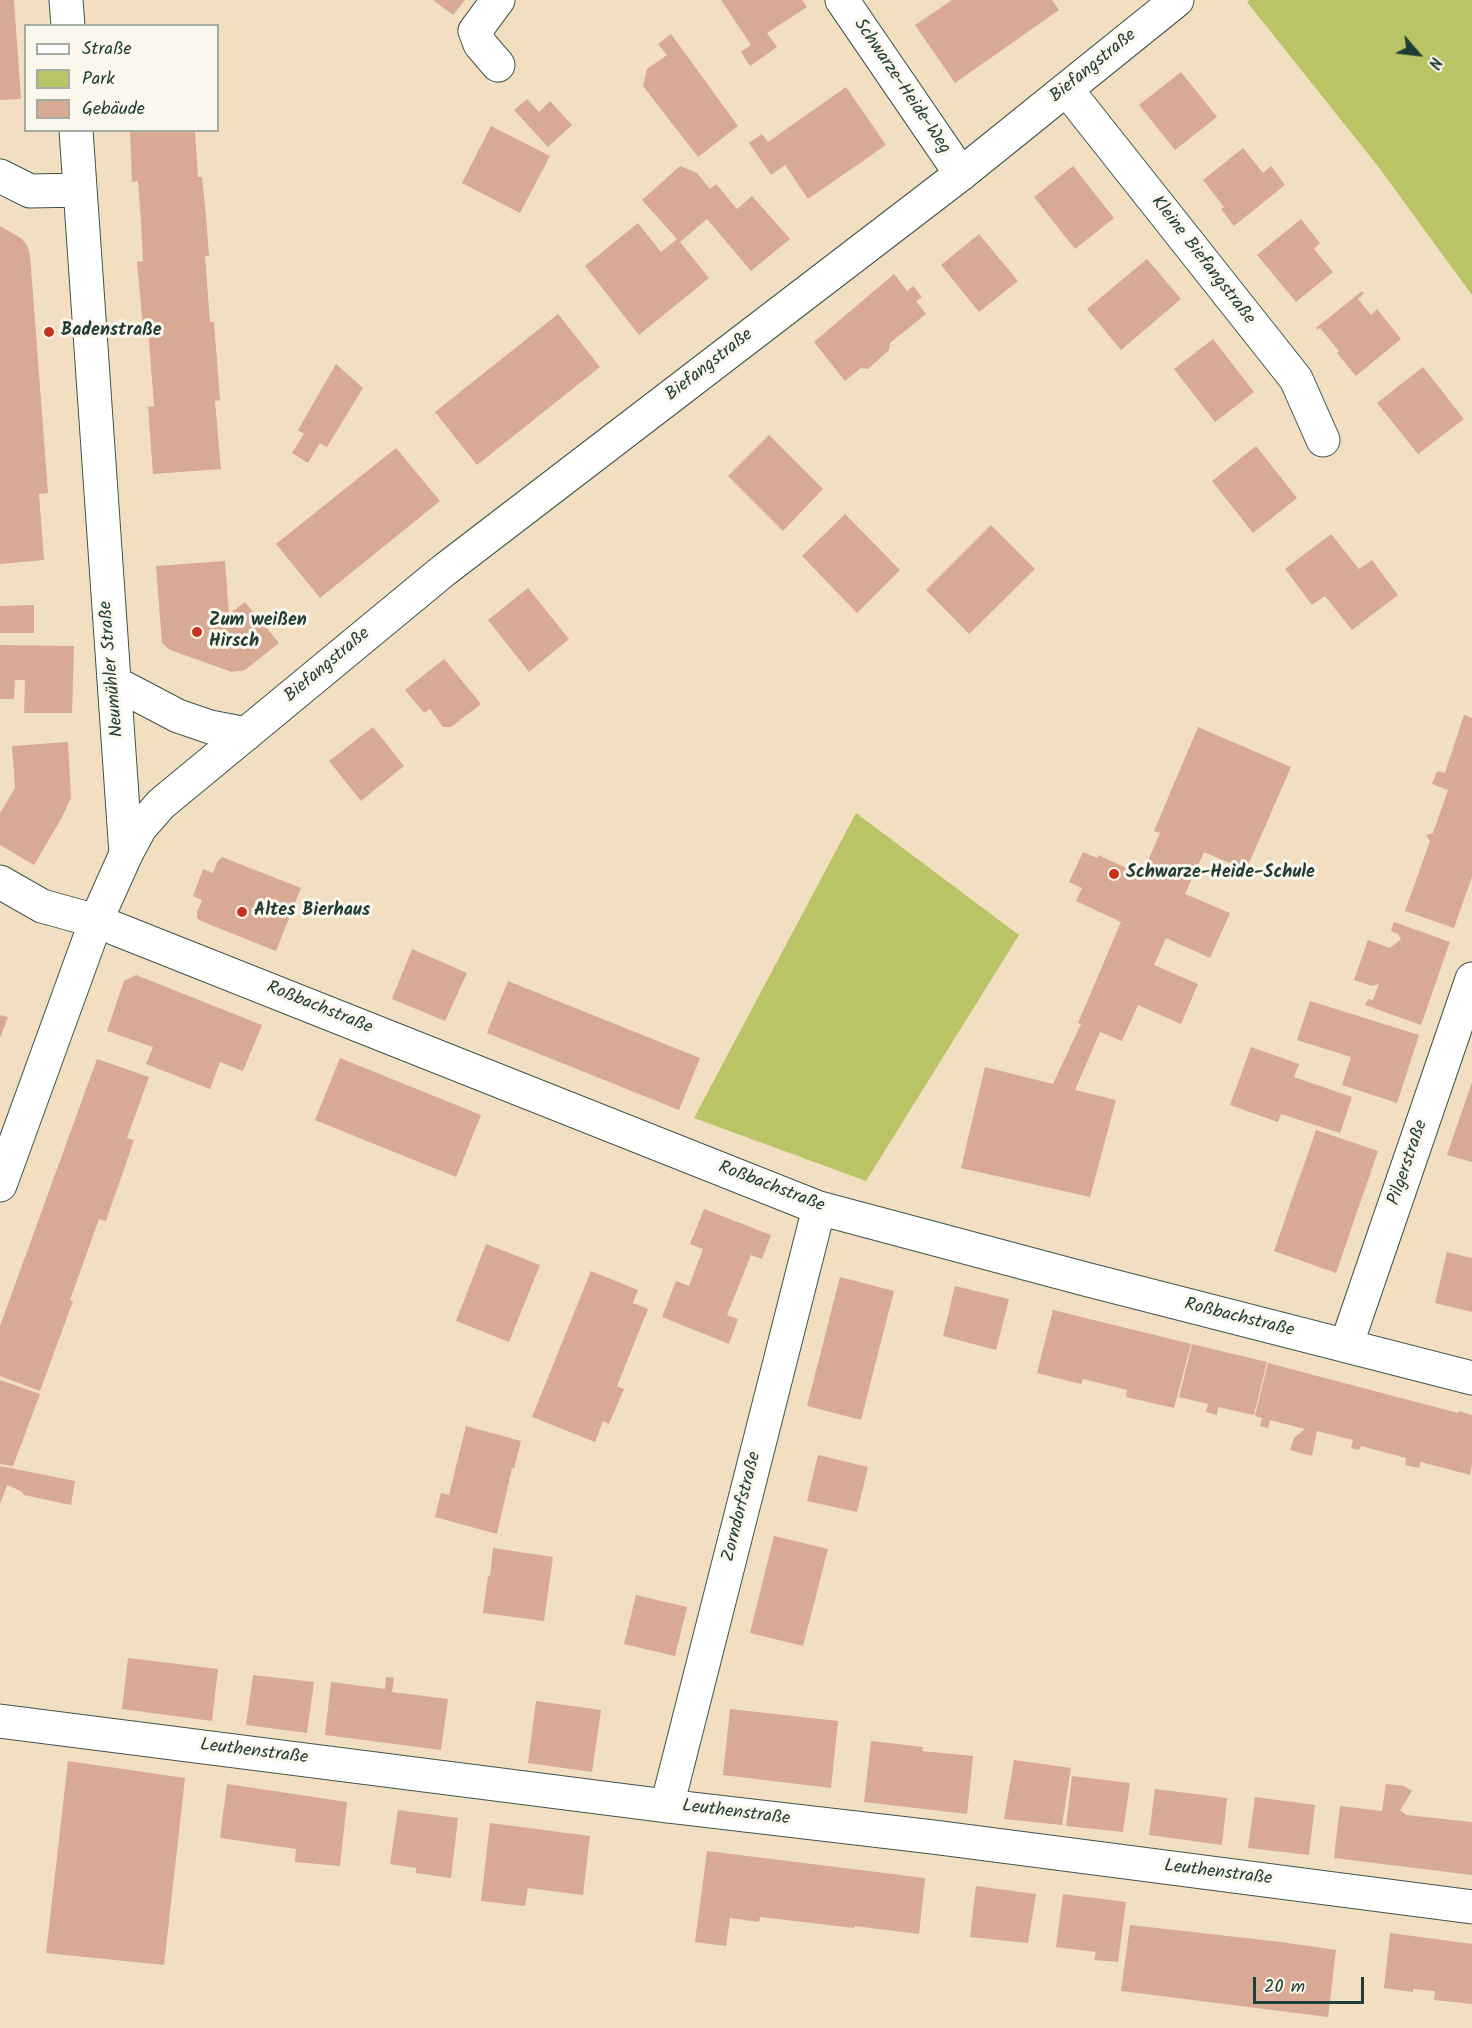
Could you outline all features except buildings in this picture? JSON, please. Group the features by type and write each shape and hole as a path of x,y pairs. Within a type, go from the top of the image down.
{"street":[{"path":"66,0 68,24"},
{"path":"498,0 475,31 480,44 498,65"},
{"name":"Schwarze-Heide-Weg","path":"842,0 961,174"},
{"name":"Biefangstraße","path":"126,854 140,828 161,804 443,570 961,174 1177,0"},
{"name":"Kleine Biefangstraße","path":"1067,90 1296,379 1323,440"},
{"name":"Neumühler Straße","path":"0,1185 96,921 126,854 116,683 107,596 76,132"},
{"path":"0,176 30,191 80,190"},
{"path":"116,683 178,716 210,728 246,735"},
{"path":"0,882 42,906 96,921"},
{"name":"Roßbachstraße","path":"96,921 819,1208 1472,1378"},
{"name":"Pilgerstraße","path":"1346,1346 1472,979"},
{"name":"Zorndorfstraße","path":"667,1806 819,1208"},
{"name":"Leuthenstraße","path":"0,1721 667,1806 933,1837 1472,1907"}],"green space":[{"path":"1250,0 1472,0 1472,295 1377,165 1247,2"},
{"path":"856,813 1019,935 866,1181 694,1118"}],"place":[{"name":"Badenstraße","path":"49,332"},
{"name":"Zum weißen Hirsch","path":"197,632"},
{"name":"Schwarze-Heide-Schule","path":"1114,874"},
{"name":"Altes Bierhaus","path":"242,912"}]}
